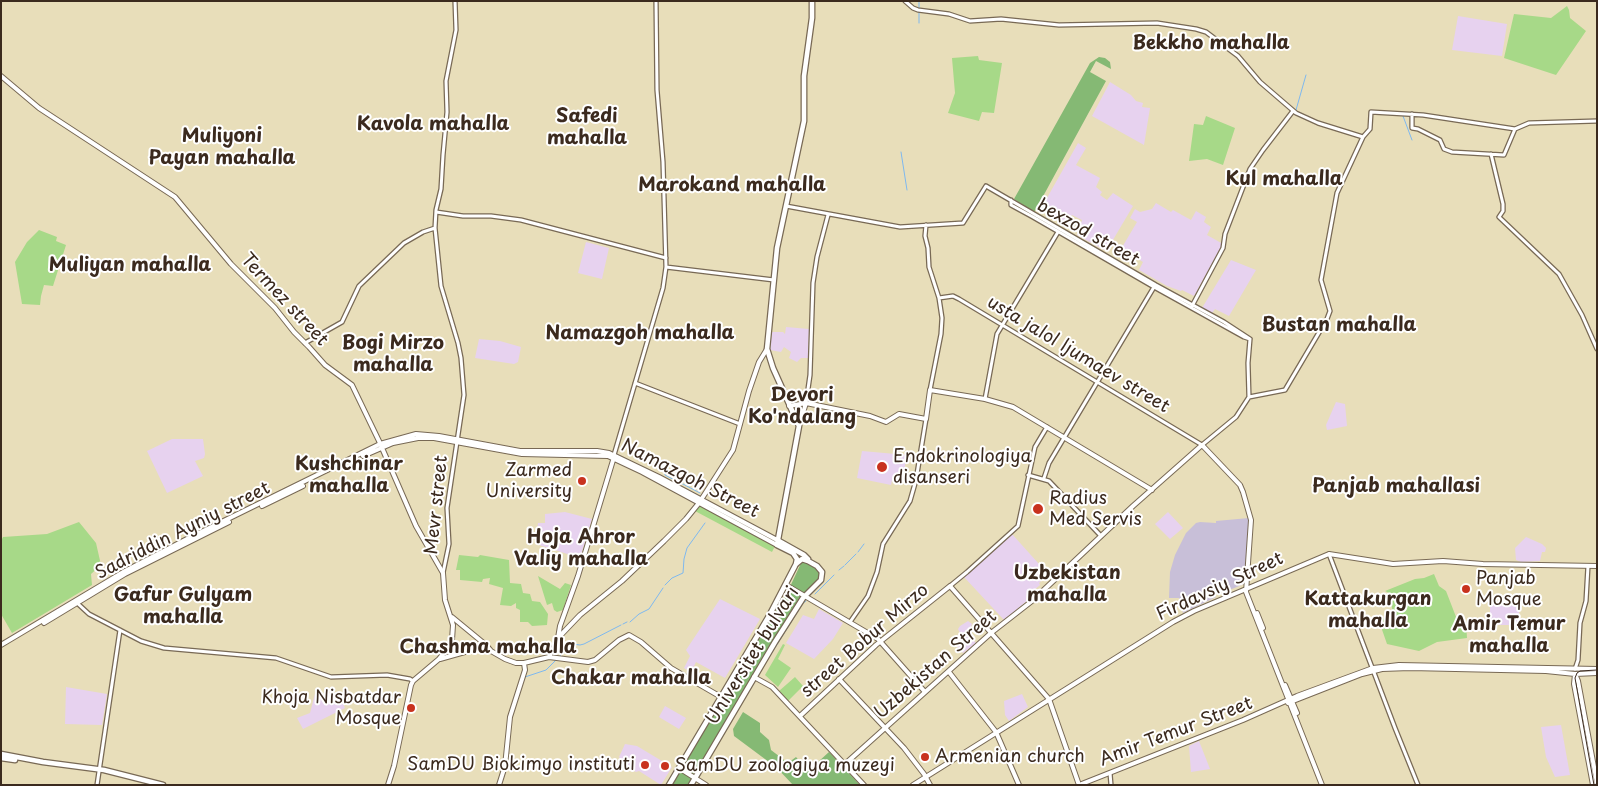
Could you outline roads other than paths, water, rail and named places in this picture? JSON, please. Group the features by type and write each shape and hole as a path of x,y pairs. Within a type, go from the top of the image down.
{"main road":[{"path":"799,426 789,406 768,349 777,248 804,121 804,76 812,18 812,1"},
{"name":"Termez street","path":"1,76 40,108 175,197 231,264 275,308 294,332 325,365 352,385 381,445 416,526 443,573 445,598 450,614 484,647"},
{"path":"558,638 580,615 640,565 686,519 700,501 734,450 748,391 759,362 768,349"},
{"path":"789,406 806,403 870,416 886,422 900,414 926,419 930,390 984,398 1013,407 1152,490"},
{"path":"778,543 799,426 806,403"},
{"name":"Namazgoh Street","path":"381,445 418,438 457,440 520,451 597,451 614,456 778,543"},
{"name":"Sadriddin Ayniy street","path":"1,646 142,562 381,445"},
{"path":"1202,445 1240,485 1250,512 1252,520 1246,592 1323,785"},
{"name":"Uzbekistan Street","path":"846,765 885,727 991,633 1030,602 1202,445"},
{"path":"550,657 558,638 614,456"},
{"path":"778,543 804,555 808,560"},
{"path":"778,543 793,553 797,559 796,564"},
{"path":"1329,554 1393,564 1443,561 1516,565 1597,566"},
{"name":"Firdavsiy Street","path":"913,785 1173,622 1194,611 1329,554"},
{"name":"Universitet bulvari","path":"669,785 722,697 796,564 802,559 808,560 818,567 823,574 821,580 754,677 691,785"},
{"path":"786,585 850,622 880,642 925,692"},
{"path":"950,586 1049,699 1079,785"},
{"name":"street Bobur Mirzo","path":"800,716 880,642 950,586"},
{"path":"388,785 394,766 411,685 437,662 452,641 454,629 450,614"},
{"path":"454,629 456,626 463,628"},
{"path":"437,662 475,648 484,647 512,662 524,663 550,657 590,662 619,640 629,635 641,642 671,668 722,697"},
{"path":"446,651 446,656 451,656"},
{"path":"499,785 505,766 510,717 525,670 524,663"},
{"name":"Amir Temur Street","path":"1079,785 1373,669 1399,665 1546,671 1575,674 1597,673"},
{"name":"Amir Temur Street","path":"1436,667 1597,669"},
{"path":"1575,669 1574,684 1593,785"},
{"path":"948,672 996,732 1019,785"},
{"path":"1575,674 1578,681 1597,783"},
{"path":"754,677 772,687 864,785"},
{"path":"839,679 885,727 926,777 930,785"},
{"path":"1,756 99,771 163,785"},
{"path":"679,768 706,785"},
{"path":"99,771 148,785"}],"street":[{"path":"306,343 342,322 359,286 404,243 423,232 435,228 444,155 446,81 456,30 455,1"},
{"path":"614,456 663,288 666,267 663,162 657,90 656,1"},
{"path":"905,1 913,8 919,10 949,14 970,20 1001,19 1058,25 1157,22 1206,32 1238,56 1260,82 1294,112 1318,123 1363,137"},
{"path":"1192,307 1223,248 1225,234 1250,169 1262,150 1294,112"},
{"path":"1202,445 1236,417 1248,396 1285,390 1326,319 1330,311 1321,280 1337,194 1363,137 1370,129 1371,112 1442,117 1514,129 1528,124 1597,120"},
{"path":"1412,114 1412,128 1440,140 1444,149 1470,154 1504,155 1514,129"},
{"path":"1491,154 1503,204 1504,212 1499,217 1559,274 1582,315 1597,349"},
{"path":"786,206 900,227 963,222 985,186 1011,200"},
{"name":"bexzod street","path":"1011,200 1155,286"},
{"name":"bexzod street","path":"1011,200 1011,204 1058,232 1192,307 1224,322 1250,339 1248,396"},
{"path":"436,212 521,220 666,258"},
{"path":"806,403 810,375 813,283 817,257 828,215"},
{"path":"926,225 925,236 929,268 939,298 942,318 941,334 930,390"},
{"name":"Mevr street","path":"435,228 441,286 458,343 464,395 448,508 449,544 443,573"},
{"path":"984,398 996,336 1058,232"},
{"path":"666,267 774,280"},
{"path":"1044,478 1049,463 1155,286"},
{"name":"usta jalol ljumaev street","path":"939,298 953,296 1202,445"},
{"path":"636,381 740,424"},
{"path":"850,622 868,596 877,572 883,544 910,501 916,480 926,419"},
{"path":"950,586 1018,526 1035,447 1047,427"},
{"path":"1028,475 1044,478 1057,488 1101,536"},
{"path":"1329,554 1418,785"},
{"path":"1575,669 1578,660 1580,623 1584,611 1588,566"},
{"path":"76,602 89,614 141,641 164,648 276,658 331,677 387,675 414,681"},
{"path":"97,785 120,630"},
{"path":"1110,773 1111,785"}],"waterway":[{"path":"919,1 919,8"},
{"path":"919,12 919,23"},
{"path":"1296,110 1306,75"},
{"path":"1403,116 1412,140"},
{"path":"901,152 907,190"},
{"path":"665,468 665,475 678,482"},
{"path":"681,483 700,493"},
{"path":"665,585 672,578 683,573 687,548 705,523"},
{"path":"858,552 864,544"},
{"path":"845,565 856,554"},
{"path":"839,570 844,566"},
{"path":"815,594 834,575"},
{"path":"630,622 639,614 649,609 663,588"},
{"path":"761,670 806,601"},
{"path":"623,624 627,622"},
{"path":"560,656 572,644 584,644 621,625"},
{"path":"525,677 546,670 556,660"},
{"path":"510,732 512,716"},
{"path":"502,782 505,773"}],"tram line":[{"path":"1594,785 1575,678 1580,671 1597,670"}],"place":[{"name":"Endokrinologiya disanseri","path":"882,467"},
{"name":"Zarmed University","path":"582,481"},
{"name":"Radius Med Servis","path":"1038,509"},
{"name":"Panjab Mosque","path":"1466,589"},
{"name":"Khoja Nisbatdar Mosque","path":"411,708"},
{"name":"Armenian church","path":"925,757"},
{"name":"SamDU Biokimyo instituti","path":"645,765"},
{"name":"SamDU zoologiya muzeyi","path":"665,766"}],"district":[{"name":"Bekkho mahalla","path":"1211,44"},
{"name":"Kavola mahalla","path":"433,125"},
{"name":"Safedi mahalla","path":"587,128"},
{"name":"Muliyoni Payan mahalla","path":"222,148"},
{"name":"Kul mahalla","path":"1284,180"},
{"name":"Marokand mahalla","path":"732,186"},
{"name":"Muliyan mahalla","path":"130,266"},
{"name":"Bustan mahalla","path":"1339,326"},
{"name":"Namazgoh mahalla","path":"640,334"},
{"name":"Bogi Mirzo mahalla","path":"393,355"},
{"name":"Devori Ko'ndalang","path":"802,407"},
{"name":"Kushchinar mahalla","path":"349,476"},
{"name":"Panjab mahallasi","path":"1396,487"},
{"name":"Hoja Ahror Valiy mahalla","path":"581,549"},
{"name":"Uzbekistan mahalla","path":"1067,585"},
{"name":"Gafur Gulyam mahalla","path":"183,607"},
{"name":"Kattakurgan mahalla","path":"1368,611"},
{"name":"Amir Temur mahalla","path":"1509,636"},
{"name":"Chashma mahalla","path":"488,648"},
{"name":"Chakar mahalla","path":"631,679"}]}
